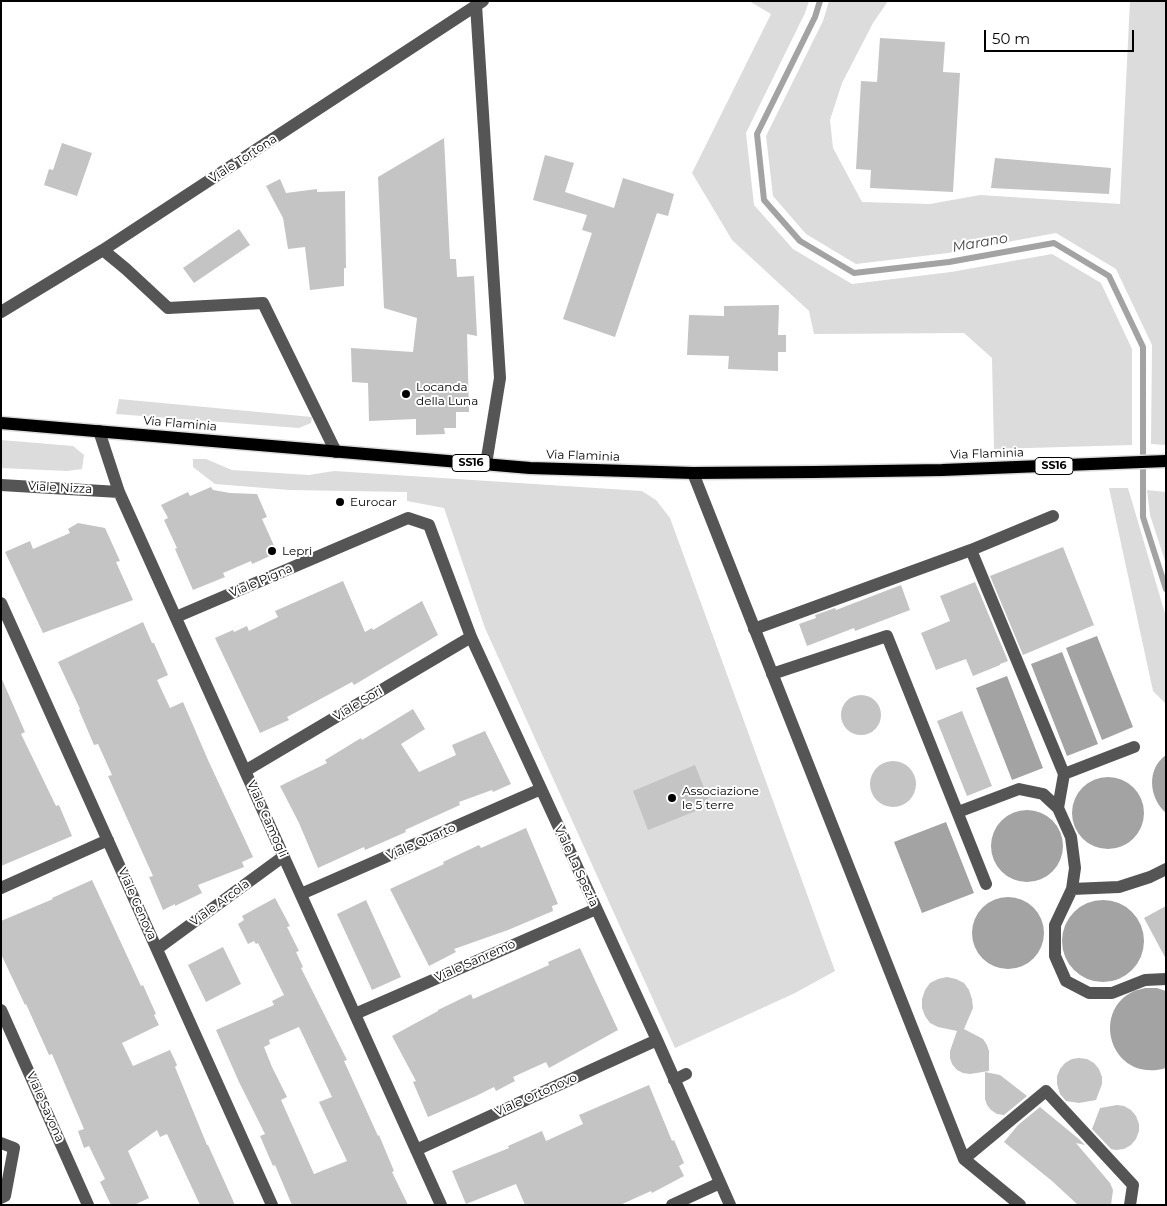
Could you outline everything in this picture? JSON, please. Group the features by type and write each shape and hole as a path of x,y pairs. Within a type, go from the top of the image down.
{"main road":[{"name":"Via Flaminia","path":"1,423 530,468 693,473 942,470 1166,461"}],"street":[{"name":"Viale Tortona","path":"1,312 103,250 480,3"},
{"path":"480,3 500,378 486,464"},
{"path":"103,250 126,268 168,308 263,303 336,452"},
{"name":"Viale Camogli","path":"98,431 119,492 441,1205"},
{"path":"693,473 964,1158 1020,1205"},
{"name":"Viale Nizza","path":"1,485 119,492"},
{"path":"754,629 971,550 1053,516"},
{"name":"Viale Pigna","path":"176,618 408,518 429,525"},
{"name":"Viale La Spezia","path":"429,525 471,636 657,1040 730,1205"},
{"path":"971,550 1064,774 1058,808"},
{"name":"Viale Genova","path":"1,603 272,1205"},
{"name":"Viale Sori","path":"246,771 471,636"},
{"path":"772,674 887,636 986,884"},
{"path":"1064,774 1134,747"},
{"name":"Viale Quarto","path":"301,894 541,789"},
{"path":"958,812 1019,790 1043,794 1058,808 1071,837 1075,868 1072,888 1055,925 1055,956 1066,981 1089,993 1112,992 1145,980 1166,979"},
{"path":"1,888 108,840"},
{"name":"Viale Arcola","path":"157,949 284,856"},
{"path":"1072,888 1119,887 1150,877 1166,869"},
{"name":"Viale Sanremo","path":"355,1014 596,908"},
{"name":"Viale Savona","path":"1,1010 88,1205"},
{"name":"Viale Ortonovo","path":"416,1150 657,1040"},
{"path":"674,1080 686,1074"},
{"path":"964,1158 1046,1091 1133,1185 1130,1205"},
{"path":"1,1143 14,1148 5,1196 1,1198"},
{"path":"672,1205 720,1183"}],"shaded area":[{"path":"749,1 809,1 805,13 746,133 754,205 793,249 852,284 951,272 1052,254 1101,283 1132,349 1132,445 994,449 992,358 964,333 814,334 809,311 732,240 692,173 771,14"},
{"path":"829,1 888,1 873,23 842,83 830,120 833,148 862,202 930,204 980,195 1120,204 1130,1 1166,1 1166,445 1151,444 1152,345 1116,269 1056,233 948,253 856,264 806,234 773,196 766,136 823,21"},
{"path":"119,399 312,417 311,423 299,428 116,414"},
{"path":"1,440 73,446 84,455 82,469 67,471 1,468"},
{"path":"193,459 206,459 232,470 309,475 334,471 642,491 656,500 670,518 835,971 795,993 675,1048 485,628 444,508 407,501 407,492 289,490 215,484 193,467"},
{"path":"1109,488 1128,488 1166,617 1166,704 1153,691"},
{"path":"1147,490 1166,492 1166,564 1150,515"},
{"path":"1097,636 1133,727 1102,740 1066,648"},
{"path":"1062,652 1098,744 1067,756 1031,664"},
{"path":"1007,676 1043,768 1012,780 976,688"},
{"path":"1166,755 1166,813 1156,800 1152,784 1155,768"},
{"path":"1115,777 1134,787 1142,799 1144,813 1142,827 1134,839 1122,847 1101,849 1082,839 1074,827 1072,806 1082,787 1094,779"},
{"path":"1034,810 1053,820 1061,832 1063,846 1061,860 1053,872 1041,880 1020,882 1001,872 993,860 991,839 1001,820 1013,812"},
{"path":"946,822 974,893 922,913 894,842"},
{"path":"1015,897 1034,907 1042,919 1044,933 1042,947 1034,959 1022,967 1001,969 982,959 974,947 972,926 982,907 994,899"},
{"path":"1103,900 1119,903 1132,912 1141,925 1144,941 1141,957 1132,970 1119,979 1103,982 1087,979 1074,970 1065,957 1062,941 1065,925 1074,912 1087,903"},
{"path":"1145,988 1157,988 1166,991 1166,1068 1147,1070 1132,1066 1120,1056 1113,1043 1110,1029 1112,1014 1120,1001 1134,991"}],"building":[{"path":"880,38 945,42 943,72 960,73 953,192 870,188 871,170 856,169 861,81 877,82"},
{"path":"444,138 450,259 456,259 457,277 474,276 477,336 467,334 469,412 456,412 456,428 444,428 445,434 416,435 416,419 369,421 368,383 352,382 351,348 413,352 417,318 384,308 378,177"},
{"path":"62,143 92,153 77,196 44,185 49,169 53,170"},
{"path":"545,155 574,163 565,192 614,208 623,178 674,194 668,216 657,213 615,337 563,319 592,233 582,230 587,215 533,200"},
{"path":"995,158 1111,168 1109,194 991,188"},
{"path":"280,179 286,193 317,189 317,192 345,191 346,268 344,268 344,286 310,290 305,247 288,249 283,218 266,186"},
{"path":"239,229 250,245 194,283 183,268"},
{"path":"779,305 778,335 786,335 786,352 778,352 778,371 728,369 729,356 687,355 689,315 724,316 724,306"},
{"path":"211,487 213,490 230,493 257,494 267,517 262,519 276,550 268,553 270,556 252,564 251,561 223,573 225,577 193,590 164,520 168,518 161,505 188,492 190,496"},
{"path":"78,523 105,528 120,561 116,562 133,600 43,633 5,552 30,541 33,549 70,533 68,529"},
{"path":"1063,547 1094,625 1023,655 990,576"},
{"path":"343,581 365,632 372,628 373,630 422,601 438,635 354,685 352,682 287,717 289,720 260,733 215,638 247,626 249,631 278,617 275,611"},
{"path":"975,582 1008,661 973,676 966,659 936,670 921,633 950,621 940,596"},
{"path":"901,585 910,610 855,631 854,628 807,646 799,624 816,618 815,615 835,608 836,610"},
{"path":"143,622 168,675 157,680 170,708 183,702 253,857 242,862 244,867 198,885 202,893 163,910 149,877 153,876 108,776 112,775 98,744 94,745 58,662"},
{"path":"1,677 25,732 21,734 56,806 59,805 72,836 1,866"},
{"path":"861,695 875,701 881,715 875,729 861,735 847,729 841,715 847,701"},
{"path":"413,709 425,729 401,744 419,772 456,755 452,745 485,731 511,784 493,792 492,790 459,802 460,805 405,830 406,832 365,850 364,847 318,868 299,823 280,786 327,763 325,760"},
{"path":"962,711 992,786 967,796 937,721"},
{"path":"893,761 906,765 912,771 916,784 912,797 906,803 893,807 880,803 874,797 870,784 874,771 880,765"},
{"name":"Associazione le 5 terre","path":"695,765 711,805 648,830 633,791"},
{"path":"526,828 558,904 552,906 553,911 508,930 454,949 456,952 429,966 390,889 444,864 443,862 479,845 481,848"},
{"path":"92,880 141,986 143,985 159,1025 122,1043 133,1066 170,1050 177,1065 175,1067 207,1145 235,1205 200,1205 167,1134 160,1137 157,1130 128,1151 149,1198 134,1205 111,1205 100,1182 105,1179 89,1146 84,1148 78,1131 84,1129 52,1054 49,1055 1,954 1,921"},
{"path":"275,898 290,926 287,927 299,951 296,952 303,967 301,968 347,1060 344,1061 379,1135 394,1171 392,1172 408,1205 292,1205 260,1136 265,1134 216,1030 274,1005 272,1001 284,995 258,943 256,944 254,941 248,944 238,924 244,920 242,916","holes":["299,1027 332,1097 319,1102 347,1161 314,1174 281,1100 287,1097 264,1047 270,1044 269,1040"]},
{"path":"366,900 401,977 372,990 337,914"},
{"path":"1166,906 1166,959 1144,918"},
{"path":"223,947 241,984 206,1002 188,965"},
{"path":"580,948 618,1030 549,1068 546,1062 513,1077 515,1081 496,1091 494,1087 428,1117 413,1082 416,1081 392,1036 471,994 473,999 549,965 548,962"},
{"path":"947,977 964,983 969,990 973,1008 964,1029 983,1039 987,1045 989,1051 989,1071 970,1074 957,1070 952,1064 950,1051 957,1031 938,1027 930,1023 925,1016 922,1008 922,999 925,990 930,983"},
{"path":"1079,1058 1087,1059 1099,1069 1102,1084 1096,1100 1079,1103 1066,1101 1060,1094 1057,1076 1060,1069 1065,1063"},
{"path":"985,1072 1000,1075 1027,1096 1004,1115 997,1114 987,1105 985,1099"},
{"path":"649,1085 672,1141 674,1140 684,1163 679,1166 684,1176 652,1193 651,1191 620,1205 525,1205 516,1184 466,1204 452,1171 509,1148 508,1146 542,1131 546,1141 583,1124 579,1115"},
{"path":"1117,1105 1131,1110 1136,1116 1139,1131 1131,1145 1124,1149 1116,1150 1111,1149 1092,1129 1100,1108"},
{"path":"1040,1107 1085,1145 1076,1143 1110,1183 1113,1190 1111,1205 1078,1205 1004,1142 1018,1125"}],"waterway":[{"name":"Marano","path":"820,1 815,17 757,134 764,200 800,241 854,273 949,262 1054,243 1109,276 1143,347 1143,517 1166,589"}],"place":[{"name":"Locanda della Luna","path":"406,394"},
{"name":"Eurocar","path":"340,502"},
{"name":"Lepri","path":"272,551"},
{"name":"Associazione le 5 terre","path":"672,798"}]}
